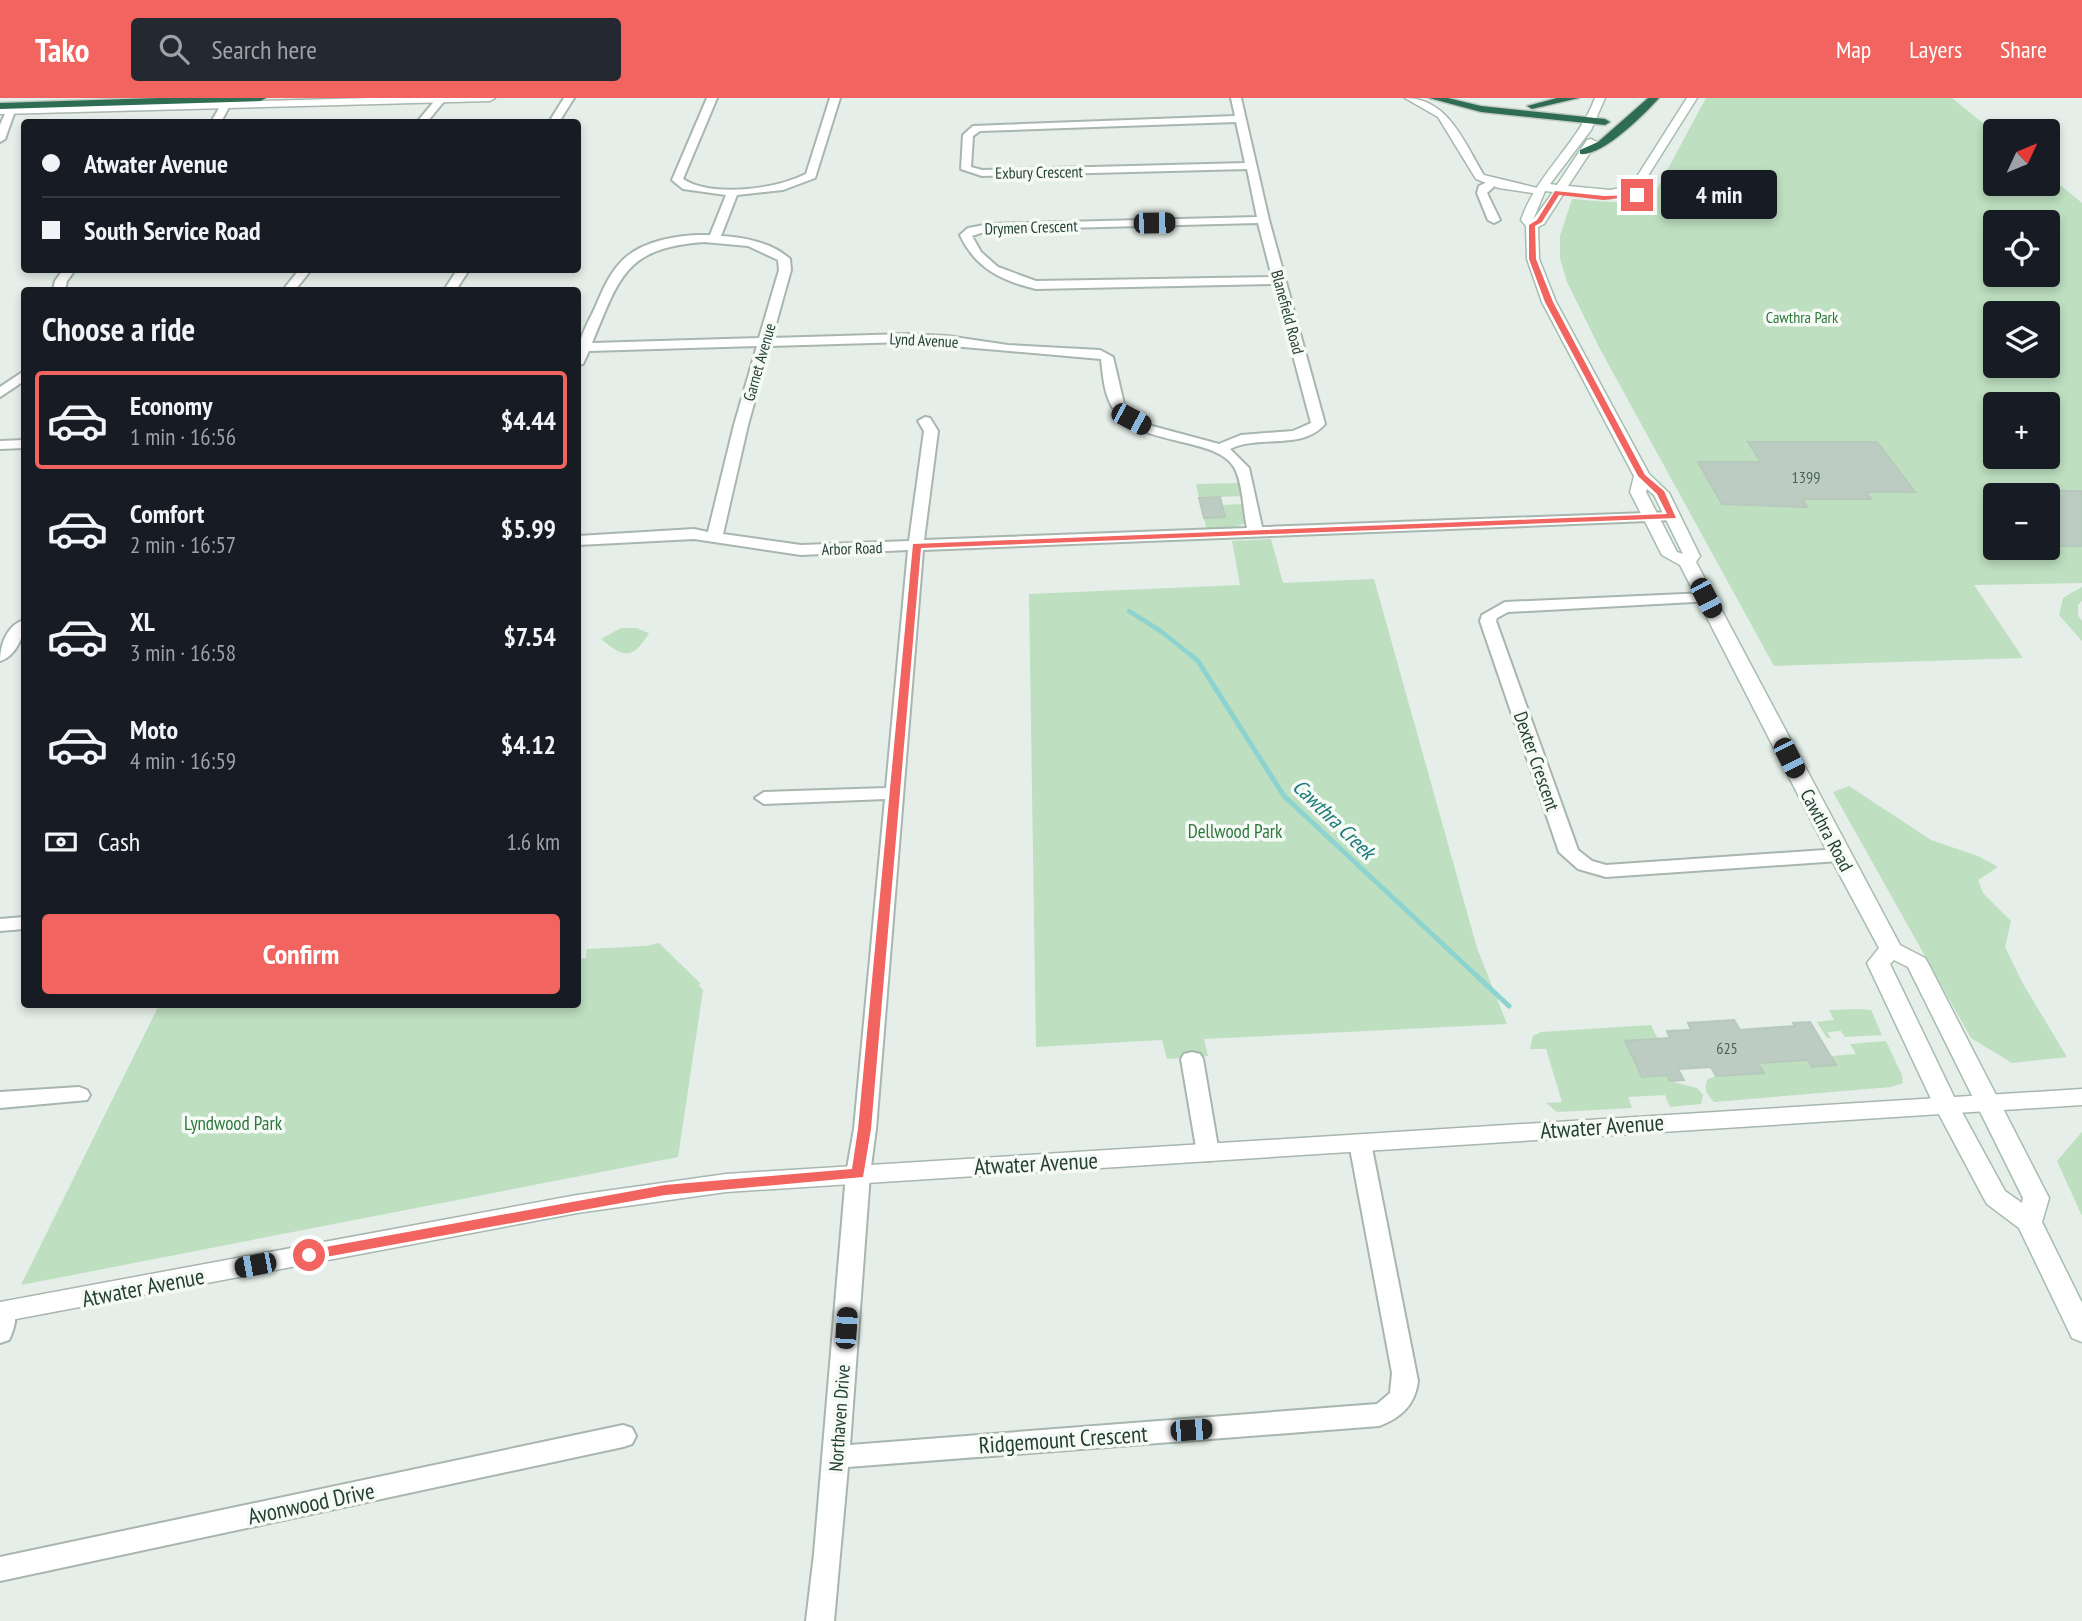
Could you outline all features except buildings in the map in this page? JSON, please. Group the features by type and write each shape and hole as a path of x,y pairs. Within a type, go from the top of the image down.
{"highway":[{"path":"0,99 32,98"},
{"path":"3,109 261,98"},
{"path":"1434,98 1482,109 1605,122"},
{"path":"1468,98 1521,107 1561,103 1574,98"},
{"path":"1584,152 1602,144 1654,98"}],"main road":[{"path":"3,109 490,98"},
{"path":"1410,98 1442,115 1476,173 1494,182 1604,198 1642,193 1649,188 1657,157 1692,98"},
{"name":"Cawthra Road","path":"1600,98 1590,121 1541,188 1529,212 1527,220 1532,225 1533,259 1549,302 1642,476 1661,493 1673,516 1692,556 1687,562"},
{"path":"1532,225 1540,221 1611,109"},
{"name":"Cawthra Road","path":"1642,476 1638,492 1670,555 1687,562 1839,855 1891,949 1917,963 2036,1198 2029,1223"},
{"path":"1891,949 1878,963 1945,1103 1996,1197 2029,1223 2082,1331"},
{"name":"Atwater Avenue","path":"1,1319 639,1194 726,1183 1945,1103 2082,1097"}],"street":[{"path":"556,119 569,98"},
{"path":"712,98 677,180 695,190 778,188 798,184 811,176 835,98"},
{"name":"Blanefield Road","path":"1220,449 1239,439 1304,433 1318,424 1263,220 1236,98"},
{"path":"424,119 441,99"},
{"path":"218,119 225,105"},
{"path":"0,139 3,109"},
{"name":"Exbury Crescent","path":"1240,119 977,128 968,135 966,169 982,173 1252,166"},
{"path":"1494,182 1483,188 1482,193 1494,220"},
{"path":"581,347 621,270 631,258 665,245 715,239 733,191"},
{"name":"Drymen Crescent","path":"1263,220 990,227 972,230 966,235 976,253 991,267 1012,279 1036,285 1279,280"},
{"name":"Garnet Avenue","path":"715,239 758,245 784,259 785,270 739,432 715,536"},
{"path":"291,287 303,273"},
{"name":"Lynd Avenue","path":"581,347 906,338 947,340 1008,349 1100,354 1107,357 1113,395 1125,415 1161,433 1220,449"},
{"path":"0,393 21,377"},
{"name":"Northaven Drive","path":"820,1621 916,546 931,431 925,421"},
{"path":"0,445 21,444"},
{"path":"1220,449 1238,461 1242,468 1255,532"},
{"name":"Arbor Road","path":"581,541 694,534 801,550 1673,516"},
{"name":"Dexter Crescent","path":"1706,598 1505,607 1490,615 1488,621 1569,852 1578,862 1606,871 1839,855"},
{"path":"0,656 21,629"},
{"path":"764,798 894,793"},
{"path":"0,925 21,923"},
{"path":"1192,1059 1208,1153"},
{"path":"0,1100 79,1095"},
{"name":"Ridgemount Crescent","path":"836,1457 1379,1415 1393,1408 1406,1388 1405,1373 1360,1143"},
{"name":"Avonwood Drive","path":"0,1569 623,1436"}],"green space":[{"name":"Cawthra Park","path":"1706,98 1952,98 1983,123 1983,196 2060,196 2060,185 2082,203 2082,583 1974,585 2023,658 1774,666 1600,349 1567,282 1560,258 1560,236 1572,199 1627,201 1648,195 1657,189"},
{"path":"1240,483 1242,496 1199,498 1196,484"},
{"path":"1243,504 1245,523 1230,529 1207,530 1204,518 1222,505"},
{"name":"Dellwood Park","path":"1271,539 1283,583 1374,579 1477,948 1507,1024 1204,1039 1208,1056 1167,1059 1162,1040 1036,1047 1029,594 1240,585 1232,541"},
{"path":"2082,587 2078,616 2082,621 2082,641 2059,615 2063,598"},
{"path":"621,628 636,628 649,633 633,652 623,653 601,639"},
{"path":"1849,786 1931,840 1978,856 1998,867 1978,880 1983,893 2011,921 2005,947 2022,982 2067,1057 2012,1063 1971,1038 1833,792"},
{"name":"Lyndwood Park","path":"659,943 701,984 698,985 703,990 678,1157 21,1285 158,1008 581,1008 581,959 586,958 587,949"},
{"path":"1829,1010 1871,1010 1882,1035 1845,1037 1841,1031 1827,1032 1831,1038 1827,1038 1817,1022 1834,1020"},
{"path":"1651,1025 1658,1039 1625,1042 1642,1076 1667,1075 1670,1081 1697,1088 1703,1095 1701,1104 1670,1107 1665,1095 1628,1097 1632,1108 1557,1112 1546,1103 1562,1102 1546,1049 1530,1049 1533,1036 1541,1032"},
{"path":"1886,1041 1903,1083 1891,1087 1714,1102 1706,1091 1708,1079 1716,1076 1763,1073 1758,1063 1808,1060 1835,1065 1831,1056 1856,1054 1850,1044"},
{"path":"2082,1132 2082,1216 2057,1161"}],"waterway":[{"name":"Cawthra Creek","path":"1129,611 1162,632 1193,657"},
{"name":"Cawthra Creek","path":"1191,655 1198,661 1284,796 1509,1006"}],"route":[{"path":"309,1255 665,1190 858,1174 865,1129 916,546 1673,516 1661,493 1642,476 1581,366 1549,302 1533,259 1532,225 1540,221 1557,193 1604,198 1637,195"}]}
